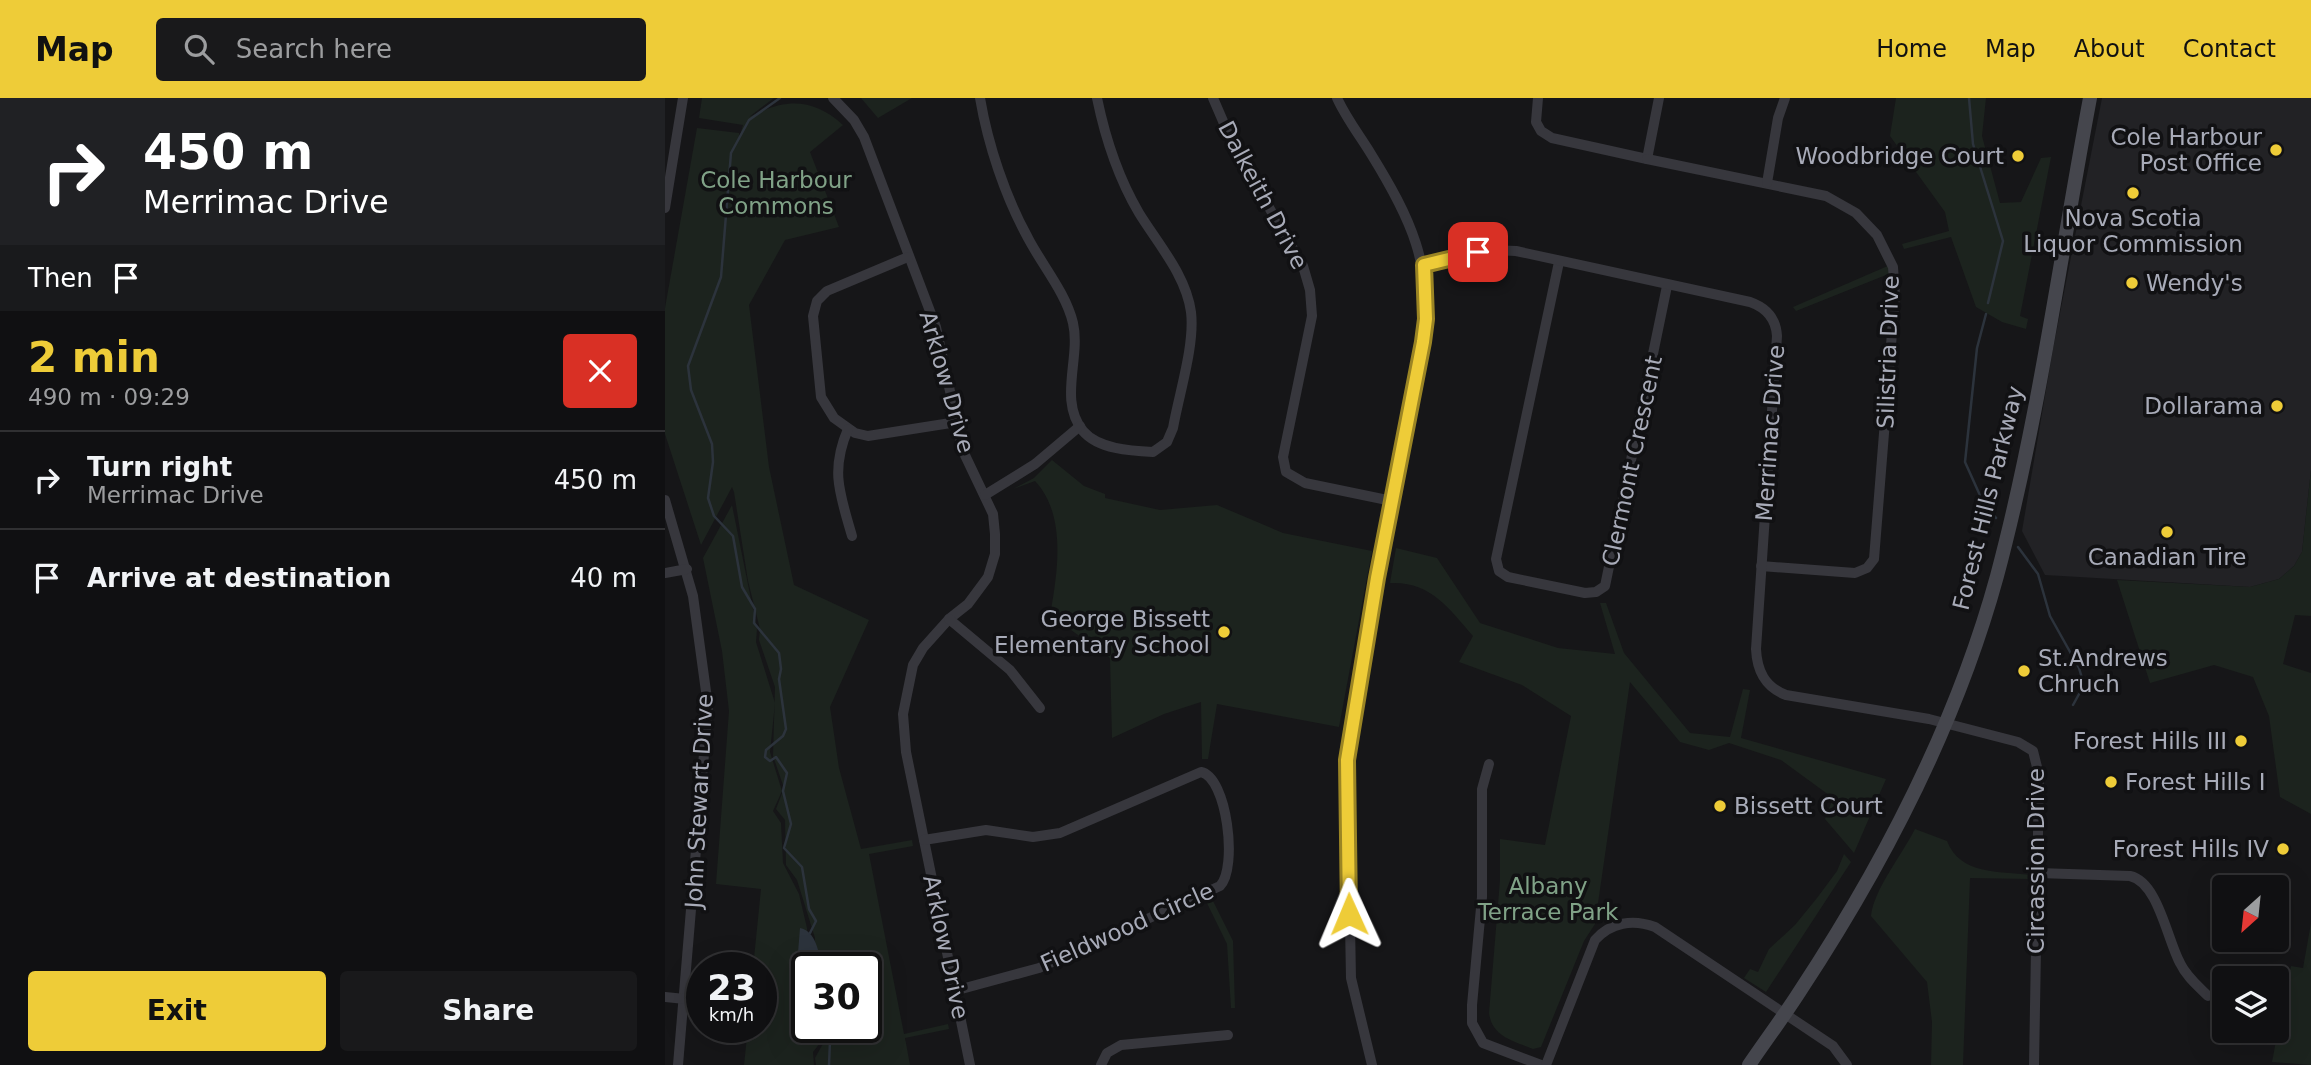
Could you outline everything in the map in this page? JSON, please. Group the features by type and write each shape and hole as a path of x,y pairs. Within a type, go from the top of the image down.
{"main road":[{"name":"Forest Hills Parkway","path":"1749,1065 1864,887 1944,723 1997,577 2036,403 2090,98"}],"street":[{"path":"665,208 683,98"},
{"name":"Arklow Drive","path":"833,98 854,120 864,137 940,341 964,451 993,514 995,554 988,578 968,604 949,619 916,659 903,706 905,745 970,1065"},
{"path":"980,98 991,145 1011,201 1073,322 1076,345 1072,397 1080,425 1090,437 1109,446 1153,452 1164,446 1173,428 1191,323 1189,302 1182,284 1128,191 1107,135 1097,98"},
{"name":"Dalkeith Drive","path":"1213,98 1235,149 1303,266 1310,290 1312,316 1283,457 1286,472 1305,484 1392,501"},
{"path":"1337,98 1403,209 1414,233 1424,265 1426,319 1347,760 1351,978 1372,1065"},
{"name":"Silistria Drive","path":"1538,98 1536,122 1547,136 1825,195 1856,213 1877,235 1888,255 1895,295 1874,559 1867,568 1855,573 1761,566"},
{"path":"1647,159 1659,98"},
{"path":"1767,183 1778,118 1785,98"},
{"name":"Merrimac Drive","path":"1424,265 1492,250 1516,251 1755,303 1766,310 1776,326 1756,658 1760,674 1771,687 1786,695 1944,723"},
{"path":"908,257 827,291 814,306 821,397 832,415 848,429 869,436 957,422"},
{"name":"Clermont Crescent","path":"1559,262 1496,559 1499,570 1508,577 1585,593 1596,592 1605,586 1667,286"},
{"path":"985,495 1035,464 1080,425"},
{"path":"848,429 840,449 837,482 852,536"},
{"name":"John Stewart Drive","path":"665,500 687,569 707,686 708,727 678,1065"},
{"path":"665,573 687,569"},
{"path":"949,619 1010,670 1040,708"},
{"name":"Circassion Drive","path":"1944,723 2018,742 2033,751 2039,767 2033,1065"},
{"path":"1489,764 1482,789 1482,897 1472,1023 1483,1042 1543,1065 1594,943 1603,932 1622,923 1640,923 1655,927 1833,1046 1847,1065"},
{"name":"Fieldwood Circle","path":"924,840 986,830 1033,837 1060,833 1201,772 1212,776 1217,785 1226,822 1230,864 1220,886 1039,968 954,991"},
{"path":"2038,873 2130,876 2143,881 2151,891 2180,964 2208,996"},
{"path":"665,997 685,999"},
{"path":"1101,1065 1107,1053 1121,1045 1228,1035"}],"shaded area":[{"path":"2102,98 2311,98 2311,470 2302,552 2294,566 2279,579 2250,587 2045,575 2022,531 2053,349"},
{"path":"800,928 810,933 818,952 798,952"}],"green space":[{"name":"Cole Harbour Commons","path":"702,98 774,98 749,117 775,106 799,104 821,110 843,125 810,152 839,227 785,240 749,305 769,467 794,585 869,620 830,707 839,768 861,849 912,840 913,846 869,854 904,1034 948,1024 949,1029 905,1038 910,1065 816,1065 815,1058 823,1043 882,1043 882,952 813,952 815,938 797,880 786,865 785,820 776,809 784,788 773,756 775,687 759,640 760,629 748,581 734,492 732,487 701,545 665,434 665,308 697,128 739,133 739,139 743,125 699,118"},
{"name":"Cole Harbour Commons","path":"861,98 912,98 878,118"},
{"path":"1896,98 1986,98 1982,136 2000,203 2021,202 2041,158 2051,157 2020,316 2028,319 2026,329 2002,322 1976,307 1951,237 1904,249 1902,244 1949,231 1945,212 1890,136"},
{"path":"1890,265 1891,273 1796,311 1793,307"},
{"path":"1052,460 1084,486 1105,494 1105,498 1160,510 1217,505 1283,533 1372,551 1339,727 1217,704 1208,759 1202,759 1201,702 1164,714 1112,738 1110,658 1053,617 1051,610 1057,560 1056,526 1052,509 1035,481 1013,489 1034,478"},
{"path":"2311,470 2311,616 2295,615 2283,664 2311,673 2311,814 2280,797 2269,716 2253,677 2214,665 2150,683 2117,580 2250,587 2279,579 2294,566 2302,552"},
{"path":"732,505 757,629 756,642 775,703 770,752 782,791 773,811 781,823 783,863 799,894 807,928 807,952 791,952 791,1043 820,1043 813,1052 814,1065 744,1065 746,1043 777,1043 777,952 755,952 761,889 716,884 729,711 722,651 703,558"},
{"name":"Albany Terrace Park","path":"1396,548 1437,558 1480,623 1558,648 1615,654 1600,603 1606,603 1624,653 1690,733 1730,737 1743,689 1750,690 1741,738 1886,779 1854,853 1825,819 1833,798 1781,760 1729,743 1709,750 1680,742 1630,682 1595,924 1584,941 1541,1047 1533,1049 1505,1037 1494,1028 1489,1013 1500,880 1500,839 1545,845 1571,716 1522,685 1459,662 1473,636 1447,606 1428,592 1416,586 1390,583"},
{"path":"1915,829 1947,841 1953,852 1971,866 2030,875 2030,879 1970,878 1963,1065 1931,1065 1932,1022 1927,982 1871,916 1883,883"},
{"path":"1844,854 1851,862 1766,992 1744,978 1750,969 1758,972 1769,949 1795,925 1817,898 1837,871"},
{"path":"1211,897 1233,941 1235,1008 1231,1008 1227,944 1205,899"},
{"path":"2311,923 2311,1065 2272,1062 2276,1043 2289,1043 2291,966 2303,968"}],"waterway":[{"path":"780,98 749,120 731,153 721,277 688,366 691,390 712,444 713,462 708,498 714,516 733,536 742,587 755,609 754,623 779,653 779,679 786,729 783,736 766,750 765,757 770,761 776,757 787,773 783,791 791,824 784,848 802,867 809,909 816,921 810,933"},
{"path":"1969,98 1973,144 2003,241 1988,303"},
{"path":"1983,502 1965,462 1977,348 1986,314"},
{"path":"1993,514 1996,518"},
{"path":"2018,547 2038,574 2050,616 2079,668 2084,685 2073,705"},
{"path":"829,1065 830,1043"}],"place":[{"name":"Cole Harbour Post Office","path":"2276,150"},
{"name":"Woodbridge Court","path":"2018,156"},
{"name":"Nova Scotia Liquor Commission","path":"2133,193"},
{"name":"Wendy's","path":"2132,283"},
{"name":"Dollarama","path":"2277,406"},
{"name":"Canadian Tire","path":"2167,532"},
{"name":"George Bissett Elementary School","path":"1224,632"},
{"name":"St.Andrews Chruch","path":"2024,671"},
{"name":"Forest Hills III","path":"2241,741"},
{"name":"Forest Hills I","path":"2111,782"},
{"name":"Bissett Court","path":"1720,806"},
{"name":"Forest Hills IV","path":"2283,849"}],"route":[{"path":"1349,914 1347,760 1377,578 1423,342 1426,319 1424,265 1478,252"}]}
